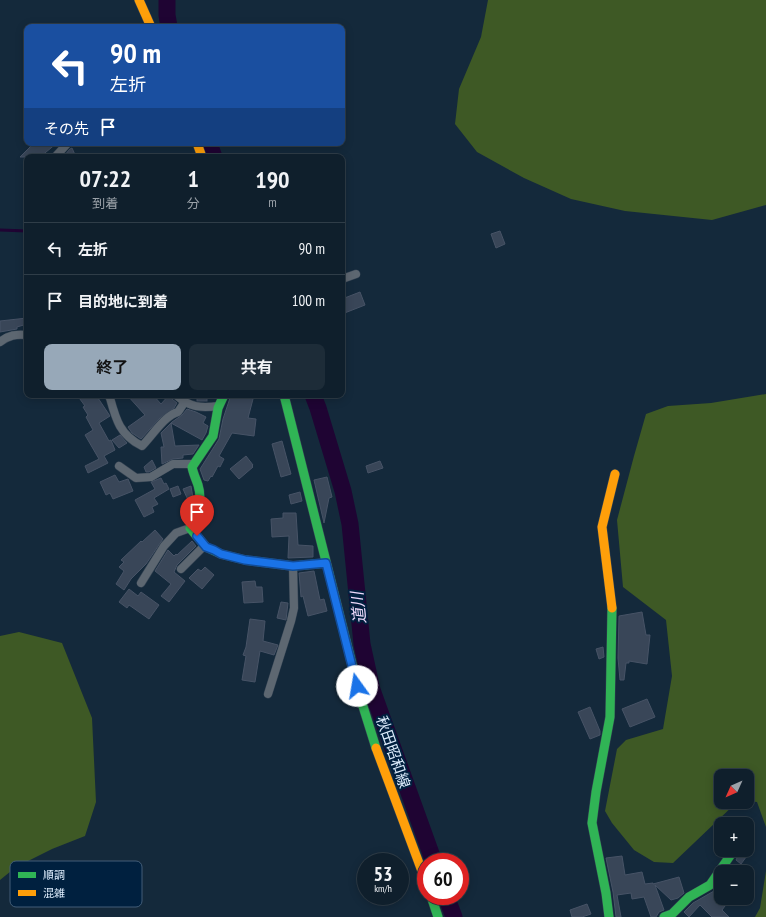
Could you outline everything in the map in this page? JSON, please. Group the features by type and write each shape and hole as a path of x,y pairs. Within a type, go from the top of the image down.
{"street":[{"path":"139,0 150,24"},
{"path":"58,154 65,146"},
{"path":"345,279 356,274"},
{"path":"0,342 4,338 16,334 24,335"},
{"path":"110,398 116,421 132,441 142,446 166,418 172,413 178,412 184,403"},
{"path":"179,398 184,403 202,408 219,406"},
{"path":"140,583 164,546 176,533 190,528 200,505 200,490 192,468 214,434 222,398"},
{"name":"秋田昭和線","path":"285,398 361,700 370,729 417,857"},
{"path":"119,466 136,478 151,477 173,464 194,464"},
{"path":"609,917 606,893 592,823 596,792 610,717 612,613 602,527 615,474"},
{"path":"190,528 205,545 221,554 245,560 293,566 326,563"},
{"path":"181,569 205,545"},
{"path":"268,694 294,608 293,566"},
{"path":"664,917 672,914 689,898 710,886 729,857"},
{"path":"434,905 438,917"}],"green space":[{"path":"488,0 766,0 766,205 712,220 625,211 571,199 524,178 477,152 455,124 459,89 481,37"},
{"path":"766,394 766,827 757,802 754,802 754,769 714,769 714,809 730,809 721,817 714,817 714,824 673,863 654,862 634,850 612,823 605,811 617,749 626,740 663,729 672,676 666,620 623,587 617,520 646,414 668,406 711,403"},
{"path":"19,632 62,643 92,718 96,802 85,836 52,849 28,861 10,861 10,872 0,880 0,636"},
{"path":"766,871 766,917 755,917 760,908"}],"building":[{"path":"31,146 53,146 44,154 24,154 24,157 20,157"},
{"path":"72,148 75,154 66,154"},
{"path":"500,231 505,244 496,248 491,234"},
{"path":"360,292 365,305 345,313 345,298"},
{"path":"24,318 24,325 17,327 17,329 0,332 0,321"},
{"path":"79,398 98,398 110,416 99,423 109,441 111,440 115,450 104,456 108,463 88,473 85,466 99,459 85,435 93,430 86,417 88,415 83,407 85,406"},
{"path":"130,398 156,398 161,404 166,398 172,398 177,403 174,408 160,418 141,439 132,433 128,427 145,415"},
{"path":"197,398 207,398 207,401 197,401"},
{"path":"230,398 253,399 248,418 256,419 254,436 232,433 219,456 224,459 220,467 218,466 208,481 204,480 200,469 219,439 223,419"},
{"path":"187,409 206,417 203,423 208,426 202,440 171,423 182,415"},
{"path":"171,423 175,446 199,445 193,454 183,455 183,458 173,459 162,464 161,447 164,447 161,433"},
{"path":"120,435 127,443 119,448 112,440"},
{"path":"282,441 291,474 281,477 272,444"},
{"path":"246,456 253,467 239,479 230,469"},
{"path":"152,460 156,468 146,472 144,467"},
{"path":"380,461 383,468 368,473 366,466"},
{"path":"115,475 119,482 128,479 133,491 113,499 110,493 106,495 100,482"},
{"path":"327,477 332,497 329,498 324,523 314,480"},
{"path":"161,478 169,489 154,498 158,504 152,507 154,512 144,517 135,500 155,489 151,482"},
{"path":"178,486 181,494 173,497 170,489"},
{"path":"191,486 193,498 188,500 183,489"},
{"path":"300,492 302,501 291,504 289,495"},
{"path":"283,513 296,513 298,545 313,546 313,557 288,558 289,536 272,537 271,519 283,518"},
{"path":"155,530 163,539 146,564 131,579 124,590 116,584 124,571 119,567 124,562 121,560"},
{"path":"192,541 196,546 177,565 174,572 185,581 169,602 161,596 171,584 155,571 168,550 174,556 176,554 177,555"},
{"path":"205,567 214,575 202,589 189,578 198,569 201,571"},
{"path":"314,571 320,600 324,599 327,611 308,616 303,596 301,597 299,573"},
{"path":"255,581 256,587 262,587 263,602 244,603 242,582"},
{"path":"129,589 138,596 141,592 159,605 149,619 129,605 127,608 119,602"},
{"path":"281,602 288,603 286,620 277,618"},
{"path":"642,612 646,635 650,635 647,664 629,661 629,663 626,663 624,680 620,680 618,658 619,616"},
{"path":"250,619 265,621 263,641 278,645 274,655 260,651 255,682 242,680 246,656 243,655 246,647"},
{"path":"603,647 604,657 599,659 596,649"},
{"path":"647,699 655,717 630,727 622,709"},
{"path":"590,707 600,731 600,735 590,739 578,712"},
{"path":"622,856 625,875 642,872 645,884 653,884 679,877 684,893 678,898 671,900 655,885 664,910 659,912 656,917 651,917 644,897 632,899 631,893 617,895 621,917 616,917 613,892 606,858"},
{"path":"738,857 746,857 741,864 736,860"},
{"path":"714,891 714,905 726,905 722,910 729,917 712,917 700,905 689,917 684,912 693,903"},
{"path":"587,904 591,914 582,917 572,917 570,910"}],"waterway":[{"name":"道川","path":"167,0 168,24"},
{"name":"道川","path":"210,146 213,154"},
{"path":"0,230 24,231"},
{"name":"道川","path":"314,398 343,491 350,524 362,644 372,690 431,853"},
{"name":"道川","path":"449,905 454,917"}],"traffic: fast":[{"path":"223,398 218,408 213,436 192,467 198,485 200,502 190,528 206,547 221,554 245,560 293,566 326,563"},
{"path":"285,398 361,700 376,748"},
{"path":"609,917 606,893 592,823 596,792 610,717 612,608"},
{"path":"664,917 672,914 689,897 710,885 729,857"},
{"path":"434,905 438,917"}],"traffic: slow":[{"path":"139,0 150,24"},
{"path":"198,146 201,154"},
{"path":"612,608 602,527 615,474"},
{"path":"376,748 417,858"}],"route":[{"path":"197,536 206,547 221,554 245,560 293,566 326,563 357,686"}]}
